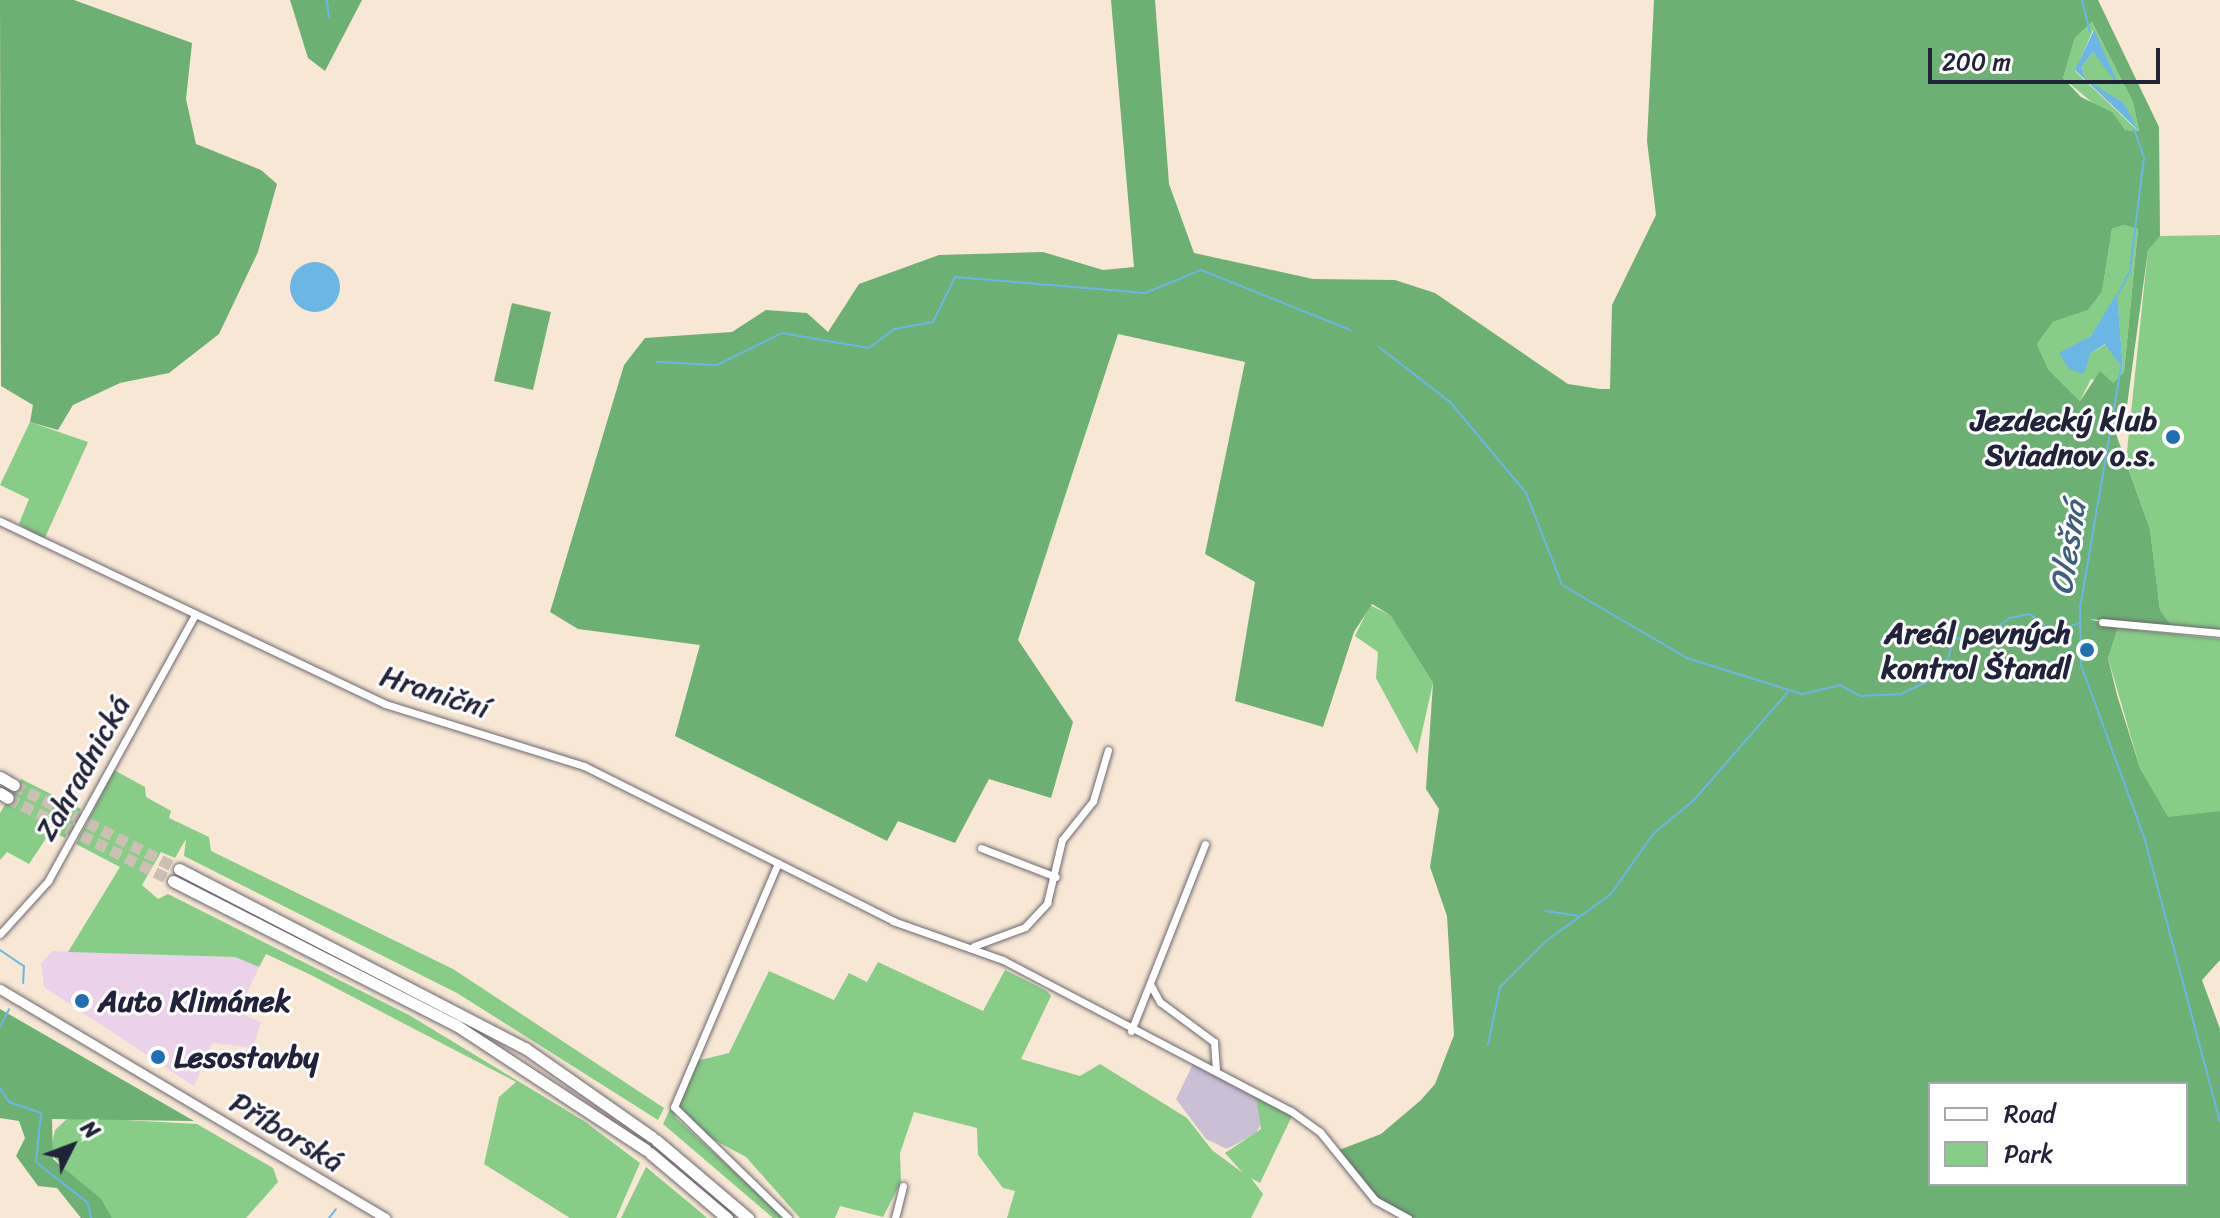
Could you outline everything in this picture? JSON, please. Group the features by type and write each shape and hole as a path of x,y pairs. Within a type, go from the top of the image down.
{"highway":[{"path":"0,777 14,785"},
{"path":"179,869 525,1048 654,1139 748,1218"},
{"path":"173,881 456,1025 648,1152 727,1218"}],"main road":[{"name":"Příborská","path":"0,989 385,1218"}],"street":[{"name":"Hraniční","path":"0,521 194,616 385,704 584,766 856,903 974,946 1131,1031 1216,1070 1320,1132 1375,1200 1408,1218"},
{"name":"Zahradnická","path":"0,934 48,881 194,616"},
{"path":"2102,622 2220,633"},
{"path":"974,946 1025,927 1047,903 1056,877 1062,840 1093,801 1108,750"},
{"path":"1131,1031 1205,844"},
{"path":"981,848 1056,877"},
{"path":"778,863 673,1096 677,1116 788,1218"},
{"path":"1150,984 1160,1002 1214,1042 1216,1070"},
{"path":"895,1218 903,1186"}],"shaded area":[{"path":"52,951 235,957 259,967 238,1012 261,1022 253,1048 212,1043 194,1086 44,987 41,964"},
{"path":"1193,1064 1256,1097 1264,1119 1256,1133 1227,1149 1206,1139 1176,1099"}],"green space":[{"path":"0,0 74,0 192,43 186,99 196,144 261,170 277,184 258,252 219,334 169,373 120,383 73,405 58,430 30,422 33,405 1,386"},
{"path":"290,0 362,0 325,71 308,58"},
{"path":"1111,0 1155,0 1169,184 1194,253 1313,279 1395,280 1435,293 1568,384 1610,389 1612,305 1656,215 1647,141 1654,0 2098,0 2159,127 2160,236 2148,250 2126,413 2116,434 2150,529 2160,610 2172,626 2090,619 2118,628 2108,658 2117,695 2140,768 2168,817 2220,811 2220,960 2202,980 2220,1029 2220,1218 1413,1218 1381,1202 1339,1150 1381,1134 1421,1100 1435,1084 1454,1035 1447,916 1430,867 1439,809 1426,789 1433,683 1390,615 1372,604 1354,632 1323,727 1235,701 1255,582 1205,554 1245,362 1118,334 1018,640 1073,722 1051,798 989,779 955,843 898,821 887,841 675,736 700,645 578,629 550,612 624,365 645,338 732,332 766,310 807,313 828,332 859,284 939,255 1043,252 1103,270 1134,267","holes":["2092,22 2133,102 2139,131 2125,130 2112,112 2081,97 2063,78 2075,38","2124,225 2138,229 2124,372 2113,383 2100,371 2080,401 2048,369 2037,344 2053,322 2088,310 2102,292 2112,229"]},
{"path":"2092,22 2133,102 2139,131 2125,130 2063,78 2075,38","holes":["2093,30 2116,80 2093,52 2082,67 2085,80 2124,103 2137,130 2075,71"]},
{"path":"2124,225 2138,229 2124,372 2113,383 2091,379 2080,401 2048,369 2037,344 2053,322 2088,310 2102,292 2112,229","holes":["2118,308 2123,369 2106,344 2090,354 2059,354 2091,336"]},
{"name":"Jezdecký klub Sviadnov o.s.","path":"2220,235 2220,630 2172,626 2160,610 2150,529 2126,461 2148,249 2160,236"},
{"path":"512,303 551,312 533,390 494,381"},
{"path":"30,422 88,442 44,540 19,524 29,499 0,485"},
{"path":"1370,605 1390,615 1433,683 1417,754 1376,678 1378,652 1355,636"},
{"path":"2118,628 2220,639 2220,811 2168,818 2140,768 2108,658"},
{"path":"114,770 145,787 146,797 171,811 169,818 209,837 211,851 453,969 664,1108 658,1120 457,993 184,856 186,839 175,858 161,852 142,885 158,899 168,894 409,1015 584,1121 640,1163 616,1218 570,1218 484,1164 499,1097 516,1082 309,974 266,954 259,967 235,957 68,952 120,867 76,844"},
{"path":"21,779 81,809 65,838 51,831 29,864 7,852 0,860 0,813"},
{"path":"878,962 983,1011 1005,970 1047,991 1051,996 1021,1059 1080,1076 1100,1064 1187,1118 1212,1150 1243,1173 1225,1153 1261,1129 1256,1097 1292,1116 1260,1183 1251,1178 1263,1194 1251,1218 1007,1218 1015,1191 1003,1188 978,1155 977,1128 914,1112 900,1153 901,1182 883,1217 840,1206 835,1218 800,1218 746,1157 707,1136 678,1105 692,1062 729,1053 769,971 834,1000 849,973 867,982"},
{"path":"0,1009 194,1121 52,1119 53,1159 101,1199 112,1218 81,1218 57,1188 38,1186 16,1156 25,1138 19,1121 0,1118"},
{"path":"671,1107 676,1118 785,1218 773,1218 663,1124"},
{"path":"69,1117 197,1124 273,1168 278,1182 246,1218 112,1218 50,1153 55,1130"},
{"path":"646,1167 699,1211 707,1218 621,1218"}],"water":[{"path":"2094,30 2120,88 2093,52 2082,67 2085,79 2124,103 2138,130 2075,70"},
{"path":"315,262 332,270 340,287 332,304 315,312 298,304 290,287 298,270"},
{"path":"2117,293 2123,369 2105,344 2090,354 2084,374 2069,369 2059,353 2091,336"}],"waterway":[{"path":"327,0 329,18"},
{"name":"Olešná","path":"2082,0 2090,32"},
{"name":"Olešná","path":"2119,293 2130,270 2144,157 2134,129"},
{"path":"657,362 717,365 782,333 869,348 894,329 933,322 955,277 1145,293 1201,270 1350,330"},
{"path":"1379,347 1450,402 1526,493 1562,585 1687,658 1802,694 1840,685 1861,696 1901,694 1943,674 1954,638 1981,641 2009,618 2030,614 2052,632 2079,623"},
{"name":"Olešná","path":"2121,368 2080,609 2081,665 2145,840 2220,1121"},
{"path":"1488,1045 1500,987 1546,941 1611,894 1653,834 1694,800 1788,692"},
{"path":"1545,911 1579,916"},
{"path":"0,950 24,966 23,983"},
{"path":"0,1027 9,1009"},
{"path":"0,1088 9,1102 41,1113 36,1162 88,1203 91,1218"},
{"path":"329,1218 336,1209"}],"tunnel":[{"path":"14,785 179,869"},
{"path":"8,798 173,881"}],"place":[{"name":"Jezdecký klub Sviadnov o.s.","path":"2173,437"},
{"name":"Areál pevných kontrol Štandl","path":"2087,650"},
{"name":"Auto Klimánek","path":"82,1001"},
{"name":"Lesostavby","path":"158,1057"}]}
